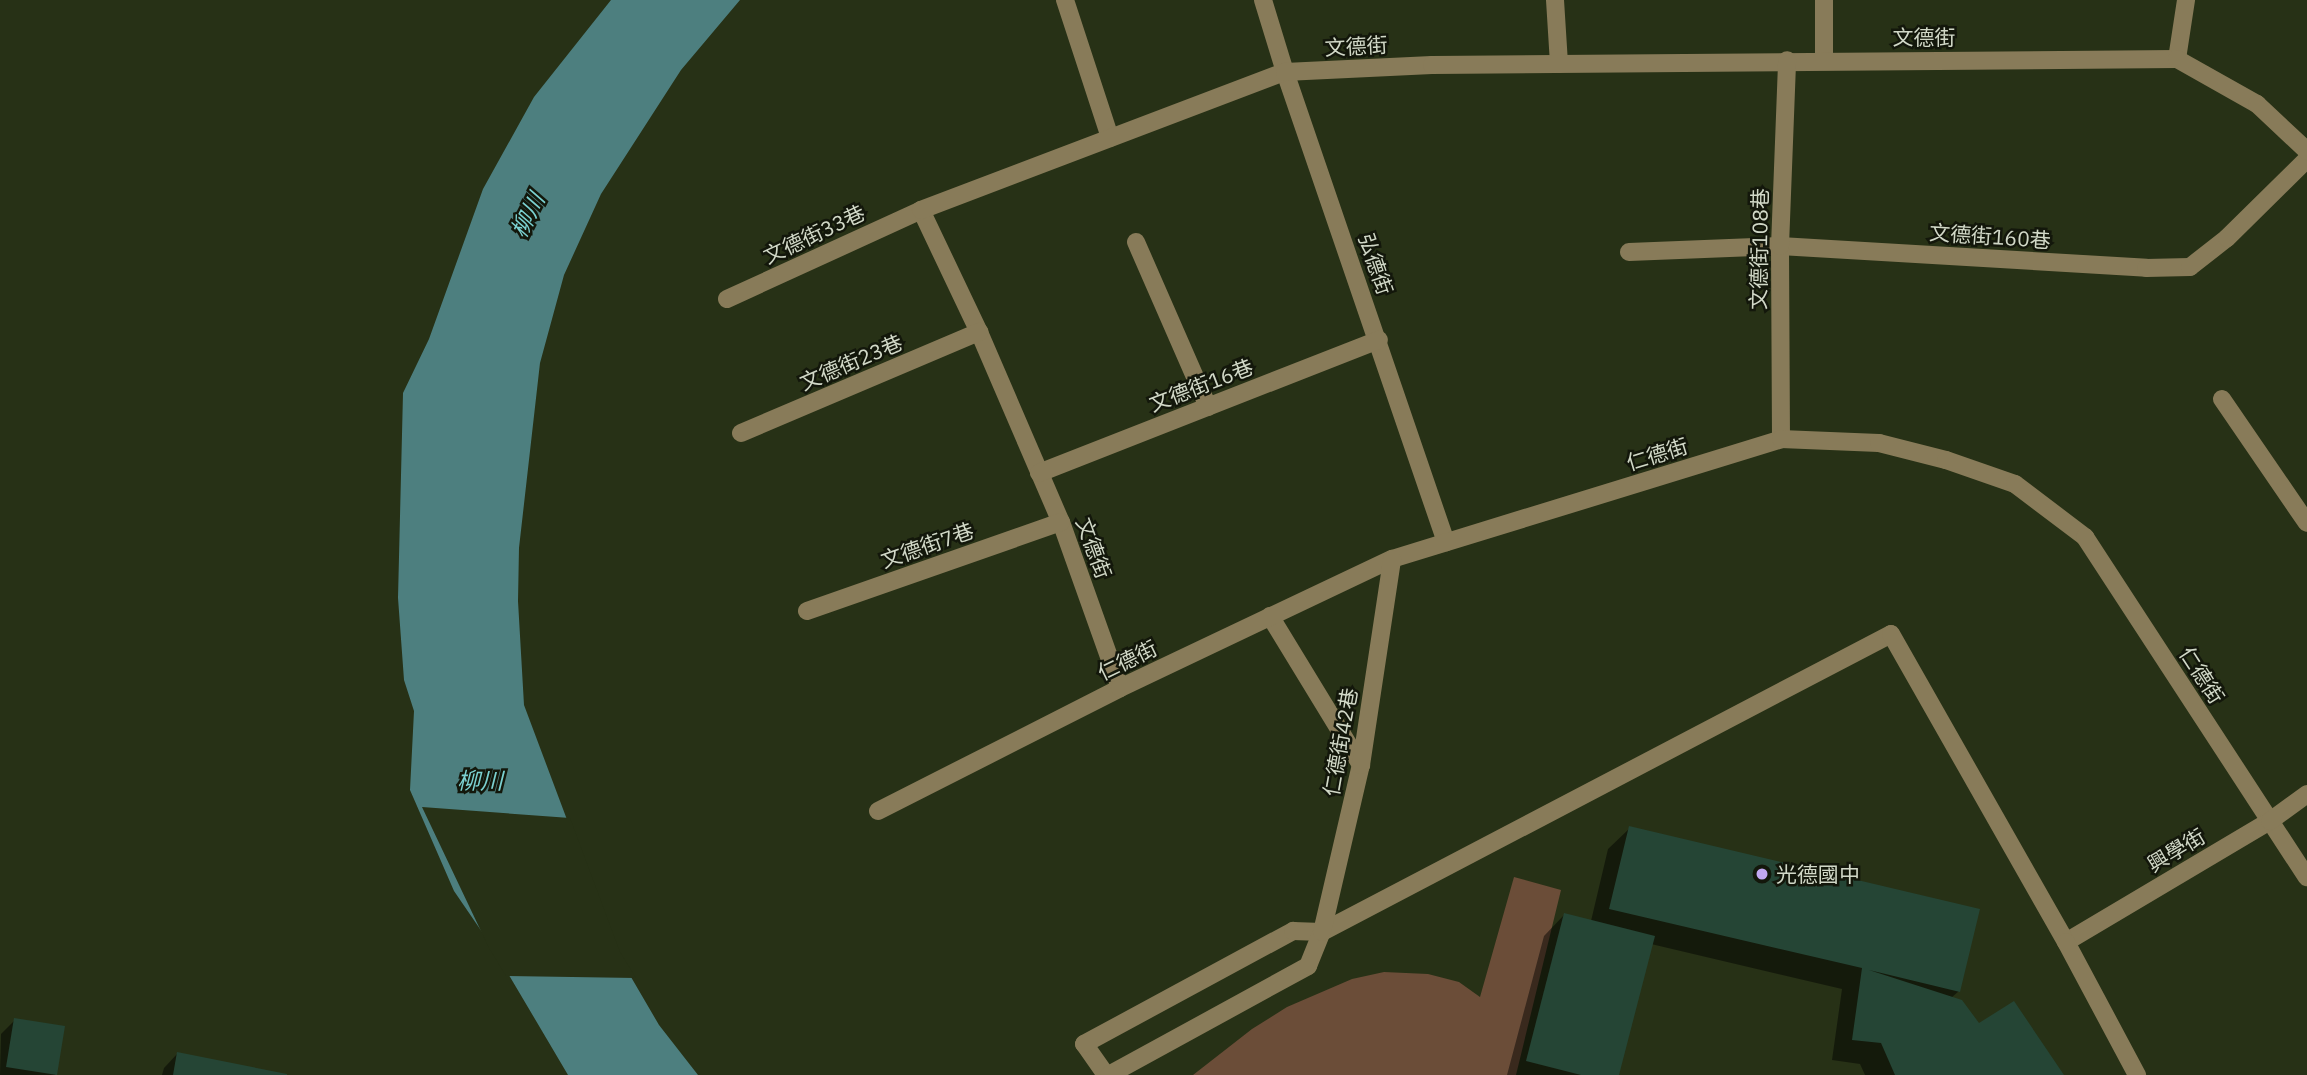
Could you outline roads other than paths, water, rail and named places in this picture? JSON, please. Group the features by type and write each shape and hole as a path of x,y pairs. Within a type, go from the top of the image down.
{"street":[{"path":"1065,0 1110,138"},
{"name":"弘德街","path":"1263,0 1285,72 1446,542"},
{"path":"1555,0 1559,64"},
{"path":"1824,0 1824,60"},
{"path":"2177,59 2186,0"},
{"name":"文德街","path":"1120,688 1061,522 979,332 921,210 1285,72 1432,65 1787,60 2177,59 2257,104 2307,151"},
{"name":"文德街108巷","path":"1781,439 1780,246 1787,60"},
{"name":"文德街160巷","path":"1629,252 1780,246 2146,268 2190,267 2227,238 2307,159"},
{"name":"文德街33巷","path":"727,299 921,210"},
{"path":"1136,242 1208,407"},
{"name":"文德街23巷","path":"741,433 979,332"},
{"name":"文德街16巷","path":"1039,473 1379,340"},
{"path":"2222,399 2307,523"},
{"name":"仁德街","path":"878,811 1120,688 1392,559 1781,439 1879,443 1946,460 2015,484 2085,537 2307,877"},
{"name":"文德街7巷","path":"807,611 1061,522"},
{"name":"仁德街42巷","path":"1108,1075 1308,966 1322,932 1362,765 1392,559"},
{"path":"1270,616 1362,765"},
{"path":"1108,1075 1084,1044 1293,931 1322,932 1891,634 2066,942 2137,1075"},
{"name":"興學街","path":"2066,942 2270,821 2307,794"}],"water":[{"name":"柳川","path":"611,0 740,0 681,70 601,194 564,275 540,363 519,548 518,601 524,705 617,953 659,1025 698,1075 568,1075 493,948 454,891 410,790 414,711 404,680 398,598 403,393 429,339 483,189 534,97"}],"place":[{"name":"光德國中","path":"1762,874"}]}
